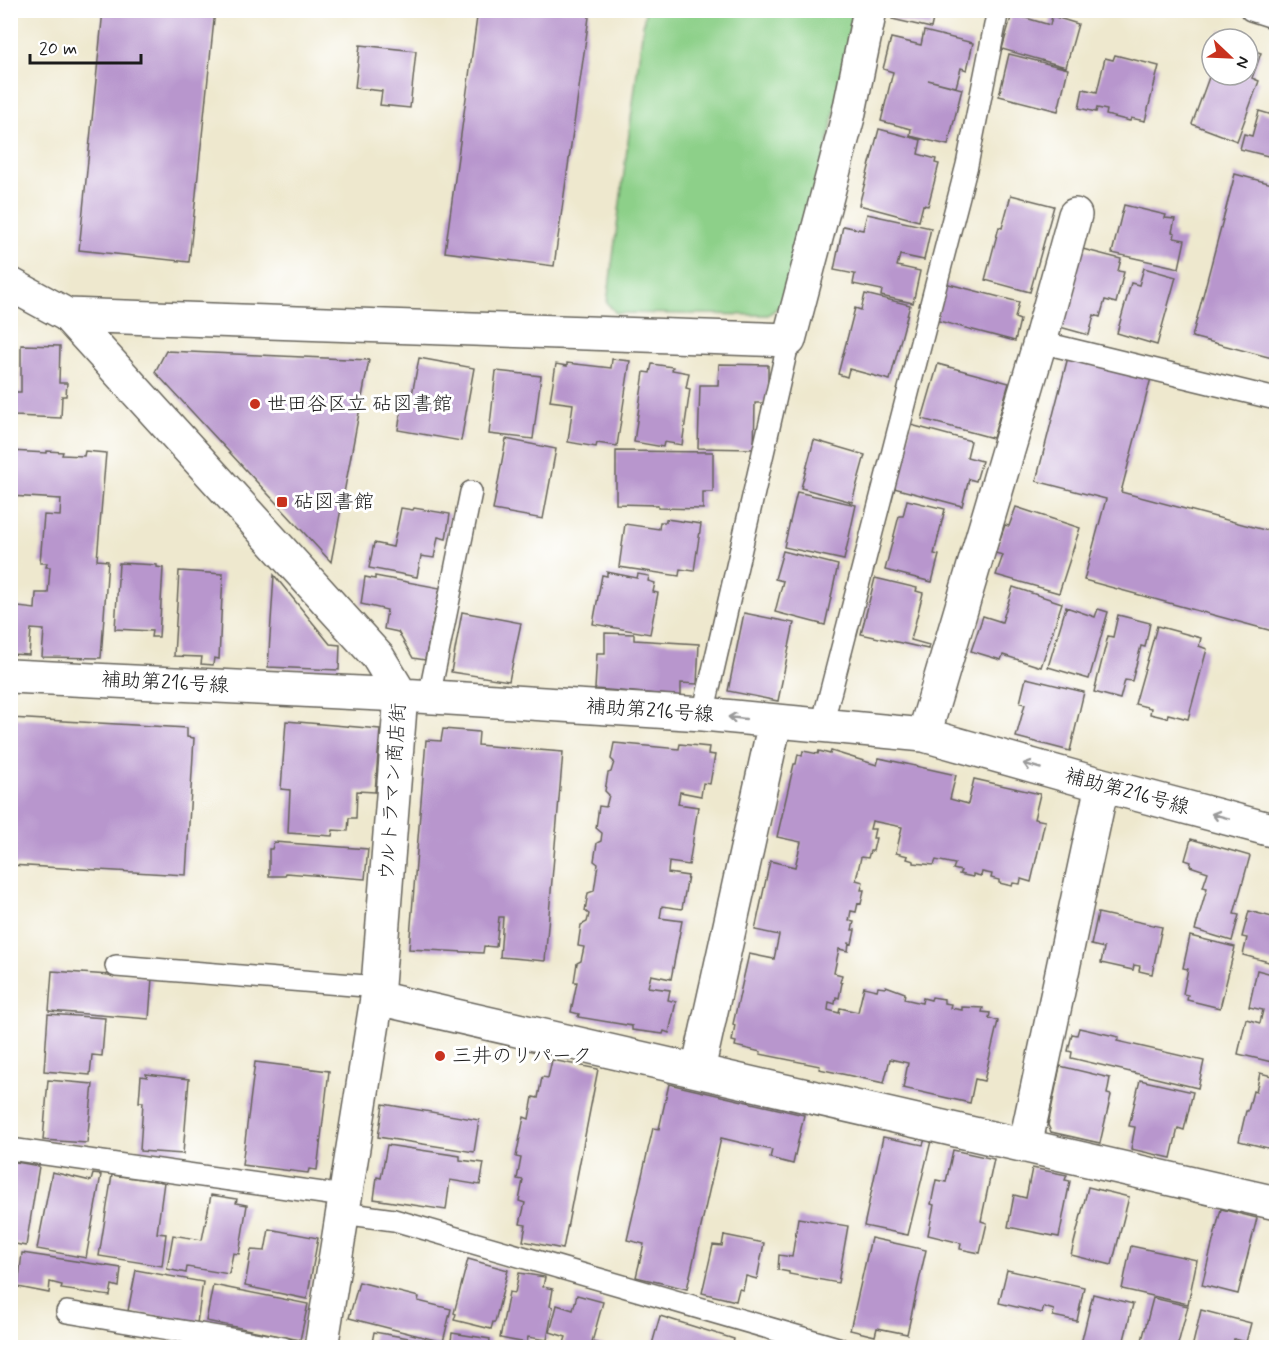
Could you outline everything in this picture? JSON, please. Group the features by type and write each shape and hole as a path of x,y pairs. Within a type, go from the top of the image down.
{"street":[{"path":"66,315 789,340 848,117 870,10"},
{"path":"924,735 1040,342 1075,215"},
{"name":"ウルトラマン商店街","path":"10,284 66,315 415,696 377,993 321,1347"},
{"name":"補助第216号線","path":"10,676 415,696 703,714 924,735 1276,831"},
{"path":"698,1070 775,722"},
{"path":"1024,1146 1102,785"},
{"path":"377,993 698,1070 1276,1203"}],"lane":[{"path":"822,725 967,165 998,10"},
{"path":"1251,10 1276,18"},
{"path":"703,714 789,340"},
{"path":"1040,342 1276,399"},
{"path":"415,696 471,492"},
{"path":"116,966 377,993"},
{"path":"10,1149 344,1205 838,1347"},
{"path":"67,1312 284,1347"}],"green space":[{"path":"645,11 856,11 827,147 780,306 768,315 616,313 607,303"}],"building":[{"path":"103,10 215,10 189,262 79,250"},
{"path":"478,10 590,10 554,266 445,252"},
{"path":"894,10 935,10 931,28 892,19"},
{"path":"1012,14 1050,25 1052,16 1078,24 1066,67 1002,49"},
{"path":"924,31 973,43 967,70 961,68 956,87 928,80 962,89 948,145 910,136 911,129 881,121 893,72 883,69 891,38 921,45"},
{"path":"360,45 416,51 410,108 380,105 382,91 355,88"},
{"path":"1009,54 1068,69 1058,111 999,96"},
{"path":"1115,55 1159,66 1145,121 1131,118 1130,121 1106,115 1107,110 1097,108 1096,112 1079,108 1083,89 1097,92 1105,58 1113,60"},
{"path":"1205,87 1257,87 1237,141 1192,124"},
{"path":"1259,111 1276,116 1276,158 1240,149 1244,134 1252,136"},
{"path":"879,129 921,140 918,154 936,159 935,163 939,164 928,206 923,205 919,221 859,205"},
{"path":"1235,174 1276,185 1276,359 1192,337"},
{"path":"1011,195 1054,206 1030,292 985,280 999,227 1002,228"},
{"path":"1124,205 1175,219 1172,232 1175,233 1174,238 1185,240 1179,268 1112,253"},
{"path":"867,214 931,228 924,260 900,255 897,266 920,271 913,303 881,296 882,290 853,284 855,274 834,270 843,226 863,230"},
{"path":"1071,246 1121,259 1118,271 1124,272 1116,303 1105,300 1100,317 1094,315 1089,335 1056,326"},
{"path":"1144,268 1176,277 1157,345 1117,333 1131,283 1139,285"},
{"path":"945,283 1019,302 1015,318 1020,320 1015,341 935,320"},
{"path":"865,294 910,305 890,380 849,369 847,377 838,374 855,308 861,310"},
{"path":"21,345 60,346 59,383 67,383 66,396 62,396 61,418 14,416 14,392 21,392"},
{"path":"166,351 369,360 331,562 155,372"},
{"path":"1068,357 1151,378 1121,492 1276,533 1276,632 1084,580 1106,499 1036,481"},
{"path":"419,358 474,368 461,441 398,430 403,399 411,400"},
{"path":"612,359 630,361 617,446 597,443 596,447 568,442 573,404 550,401 556,364 611,368"},
{"path":"652,364 673,367 672,370 689,373 686,388 690,389 682,445 664,442 663,447 634,442 644,372 650,373"},
{"path":"719,364 768,365 768,403 755,403 754,449 698,448 700,385 718,385"},
{"path":"938,364 1009,383 993,438 922,419"},
{"path":"496,371 541,376 533,439 489,434"},
{"path":"911,425 971,441 967,457 982,461 976,481 969,479 962,506 894,488"},
{"path":"506,439 556,449 543,519 493,510"},
{"path":"814,440 865,455 852,502 801,488"},
{"path":"10,451 63,452 62,455 84,456 85,451 106,453 97,560 108,561 101,658 42,657 44,630 31,629 29,655 10,654 10,606 35,609 36,593 48,593 50,567 46,567 47,563 40,563 44,515 60,516 61,499 10,496"},
{"path":"616,451 713,452 713,492 703,492 703,509 616,504"},
{"path":"797,492 856,505 844,560 784,547"},
{"path":"907,500 945,509 934,554 939,555 932,582 885,570 899,516 903,516"},
{"path":"1276,500 1276,515 1272,514"},
{"path":"1016,507 1080,528 1059,593 996,575 1003,555 995,553 1005,525 1009,526"},
{"path":"401,508 450,514 446,539 438,537 434,558 421,556 417,577 369,568 374,543 393,547"},
{"path":"666,519 701,524 694,571 680,569 679,576 619,567 625,524 659,529 660,522 666,522"},
{"path":"783,551 838,565 825,625 775,612 783,581 775,579"},
{"path":"119,563 157,565 163,568 159,637 151,637 152,631 115,629"},
{"path":"179,571 223,574 219,659 214,658 213,665 201,664 202,657 174,656"},
{"path":"607,572 637,578 638,574 649,576 648,581 655,583 653,592 658,593 650,634 593,624 602,575 607,576"},
{"path":"274,575 330,644 340,645 339,670 268,667"},
{"path":"375,576 440,588 425,660 413,658 398,632 384,629 387,610 361,604 365,577 375,579"},
{"path":"875,578 917,588 916,591 923,593 911,640 929,645 928,649 861,634"},
{"path":"1013,587 1062,603 1041,667 1003,655 1001,660 971,651 983,616 1002,622"},
{"path":"1066,607 1095,617 1098,609 1108,612 1089,679 1048,667"},
{"path":"462,612 521,623 509,681 451,672"},
{"path":"744,613 794,623 778,701 728,691"},
{"path":"1118,615 1150,623 1145,647 1141,646 1132,681 1125,680 1120,699 1094,692 1108,636 1113,637"},
{"path":"1157,626 1201,638 1199,646 1207,649 1188,719 1168,714 1167,718 1150,714 1151,708 1135,704"},
{"path":"605,633 634,634 634,640 699,644 697,684 681,683 681,696 595,689 597,653 605,653"},
{"path":"1026,678 1084,692 1070,751 1016,737 1025,704 1020,703"},
{"path":"10,718 187,728 187,737 194,738 186,875 10,865"},
{"path":"286,721 380,729 375,792 357,791 356,818 349,818 348,831 333,830 332,836 288,833 290,790 281,789"},
{"path":"443,729 479,732 478,745 563,752 545,961 500,957 503,917 499,917 496,947 484,946 483,953 409,949 426,740 441,741"},
{"path":"614,743 679,749 680,744 709,747 708,754 715,755 710,784 703,783 701,796 680,792 678,804 698,807 689,865 669,862 668,873 688,876 682,909 662,906 660,918 682,921 671,979 651,975 648,987 670,990 668,1000 676,1002 669,1033 632,1030 632,1026 578,1017 579,1014 571,1012 577,982 574,982 577,963 581,961 584,947 578,946 581,925 587,922 589,914 585,911 588,893 594,891 598,864 594,861 597,843 601,841 602,833 596,828 599,806 606,807 609,795 605,791 608,773 611,772 614,762 611,759"},
{"path":"803,751 830,754 831,751 877,765 879,758 956,775 950,799 968,804 974,779 1040,794 1034,819 1045,821 1031,882 1021,879 1020,884 1013,883 1012,886 999,883 999,880 991,878 992,874 982,872 981,876 973,874 973,877 959,874 961,871 953,869 955,864 936,860 934,865 914,863 907,859 908,856 896,853 902,827 872,821 870,829 875,829 873,838 876,838 873,851 870,851 868,858 861,857 856,880 863,882 861,890 864,890 861,904 858,903 856,912 851,911 849,921 854,922 852,930 855,930 852,944 849,943 848,951 839,949 834,973 842,975 840,982 842,983 839,998 836,997 835,1004 829,1002 828,1010 839,1013 840,1008 858,1012 864,987 877,990 878,987 885,988 886,986 905,993 904,999 922,1003 923,998 931,1000 932,997 944,999 944,1003 951,1004 950,1008 962,1010 962,1007 983,1008 982,1012 990,1013 989,1018 998,1021 984,1081 975,1079 970,1103 903,1088 908,1063 890,1059 884,1083 819,1069 820,1066 760,1054 761,1052 735,1046 736,1042 732,1041 735,1025 733,1024 749,954 774,959 779,935 755,930 770,861 795,867 801,842 777,837 794,764 796,764 798,754 802,756"},
{"path":"1191,839 1250,856 1234,914 1239,915 1232,941 1195,930 1207,888 1203,887 1208,872 1190,866 1191,862 1185,860"},
{"path":"274,842 368,849 365,879 286,873 285,876 269,876 269,849 272,849"},
{"path":"1249,911 1276,918 1276,964 1243,955 1247,938 1242,937"},
{"path":"1098,913 1162,927 1152,974 1139,971 1140,966 1134,965 1133,970 1101,963 1104,948 1091,945"},
{"path":"1190,936 1235,947 1220,1008 1187,1000 1188,995 1183,994 1188,969 1183,968"},
{"path":"1257,970 1276,975 1276,1063 1238,1054 1246,1019 1260,1023 1263,1010 1249,1007"},
{"path":"52,971 152,978 149,1019 49,1011"},
{"path":"48,1014 105,1018 102,1056 92,1055 90,1075 44,1071"},
{"path":"1079,1028 1119,1037 1117,1041 1204,1061 1198,1088 1071,1058 1072,1052 1068,1051 1072,1034 1077,1035"},
{"path":"552,1060 598,1069 563,1249 523,1241 526,1225 520,1224 525,1203 519,1201 523,1180 517,1179 521,1158 516,1157 524,1117 529,1119 533,1097 538,1098 542,1077 548,1078"},
{"path":"255,1062 329,1071 317,1170 309,1169 308,1173 242,1165"},
{"path":"1060,1066 1110,1078 1107,1094 1111,1095 1100,1143 1051,1132 1048,1125"},
{"path":"1260,1073 1276,1077 1276,1150 1239,1141 1246,1111 1248,1111 1253,1091 1256,1092"},
{"path":"146,1074 189,1079 183,1154 140,1151 143,1102 139,1102 141,1076 147,1077"},
{"path":"48,1080 93,1084 87,1143 43,1140"},
{"path":"1140,1080 1193,1092 1184,1130 1178,1128 1171,1158 1131,1149 1135,1127 1129,1126"},
{"path":"669,1084 804,1115 793,1164 770,1158 772,1150 721,1138 687,1289 636,1277 644,1244 627,1240 653,1128 659,1129"},
{"path":"383,1104 479,1120 474,1152 378,1137"},
{"path":"883,1137 923,1145 925,1139 931,1141 908,1235 864,1226"},
{"path":"387,1145 460,1156 460,1160 484,1163 480,1185 450,1180 446,1210 374,1199 377,1177 381,1178"},
{"path":"953,1150 994,1159 981,1221 987,1223 980,1253 960,1249 961,1243 928,1235 936,1180 946,1182"},
{"path":"10,1161 39,1166 26,1246 10,1243"},
{"path":"1032,1168 1067,1175 1065,1180 1070,1181 1059,1237 1008,1227 1014,1195 1026,1198"},
{"path":"52,1172 91,1181 93,1174 101,1175 86,1258 37,1249"},
{"path":"112,1175 164,1182 157,1233 166,1234 162,1266 99,1256"},
{"path":"1088,1187 1129,1197 1112,1265 1071,1255"},
{"path":"211,1195 237,1199 236,1203 247,1205 239,1254 233,1253 229,1274 187,1267 186,1273 167,1269 173,1235 202,1240"},
{"path":"1221,1209 1257,1218 1238,1294 1202,1285"},
{"path":"798,1218 848,1226 838,1283 778,1270 779,1255 792,1257"},
{"path":"269,1229 318,1238 307,1299 245,1286 251,1250 265,1251"},
{"path":"724,1235 764,1243 757,1279 746,1276 743,1290 739,1289 736,1301 702,1293 713,1245 722,1246"},
{"path":"871,1238 926,1250 907,1334 877,1328 875,1336 850,1330"},
{"path":"1131,1246 1197,1260 1188,1304 1122,1289"},
{"path":"22,1253 121,1268 119,1287 112,1285 110,1296 61,1289 62,1285 50,1282 49,1293 18,1287"},
{"path":"468,1259 508,1270 495,1322 491,1329 454,1320"},
{"path":"136,1270 203,1282 197,1323 128,1311"},
{"path":"1007,1270 1084,1287 1077,1321 1053,1316 1054,1310 1044,1307 1042,1313 999,1303"},
{"path":"519,1273 545,1277 543,1287 553,1289 550,1306 553,1307 547,1340 528,1337 527,1343 500,1338 509,1292 515,1293"},
{"path":"359,1282 419,1297 418,1301 451,1309 443,1342 349,1318"},
{"path":"213,1285 308,1304 300,1340 206,1321"},
{"path":"1093,1294 1133,1304 1122,1348 1080,1348"},
{"path":"577,1295 603,1302 592,1342 603,1345 602,1348 552,1348 553,1343 563,1346 566,1337 550,1332 557,1305 573,1310"},
{"path":"1153,1298 1188,1306 1177,1348 1140,1348"},
{"path":"1201,1310 1251,1323 1246,1342 1234,1339 1232,1348 1192,1348"},
{"path":"660,1316 734,1339 732,1348 651,1348"},
{"path":"374,1332 443,1344 443,1348 371,1348"},
{"path":"452,1333 490,1339 489,1348 450,1348"}],"place":[{"name":"世田谷区立 砧図書館","path":"255,404"},
{"name":"砧図書館","path":"282,502"},
{"name":"三井のリパーク","path":"440,1056"}]}
